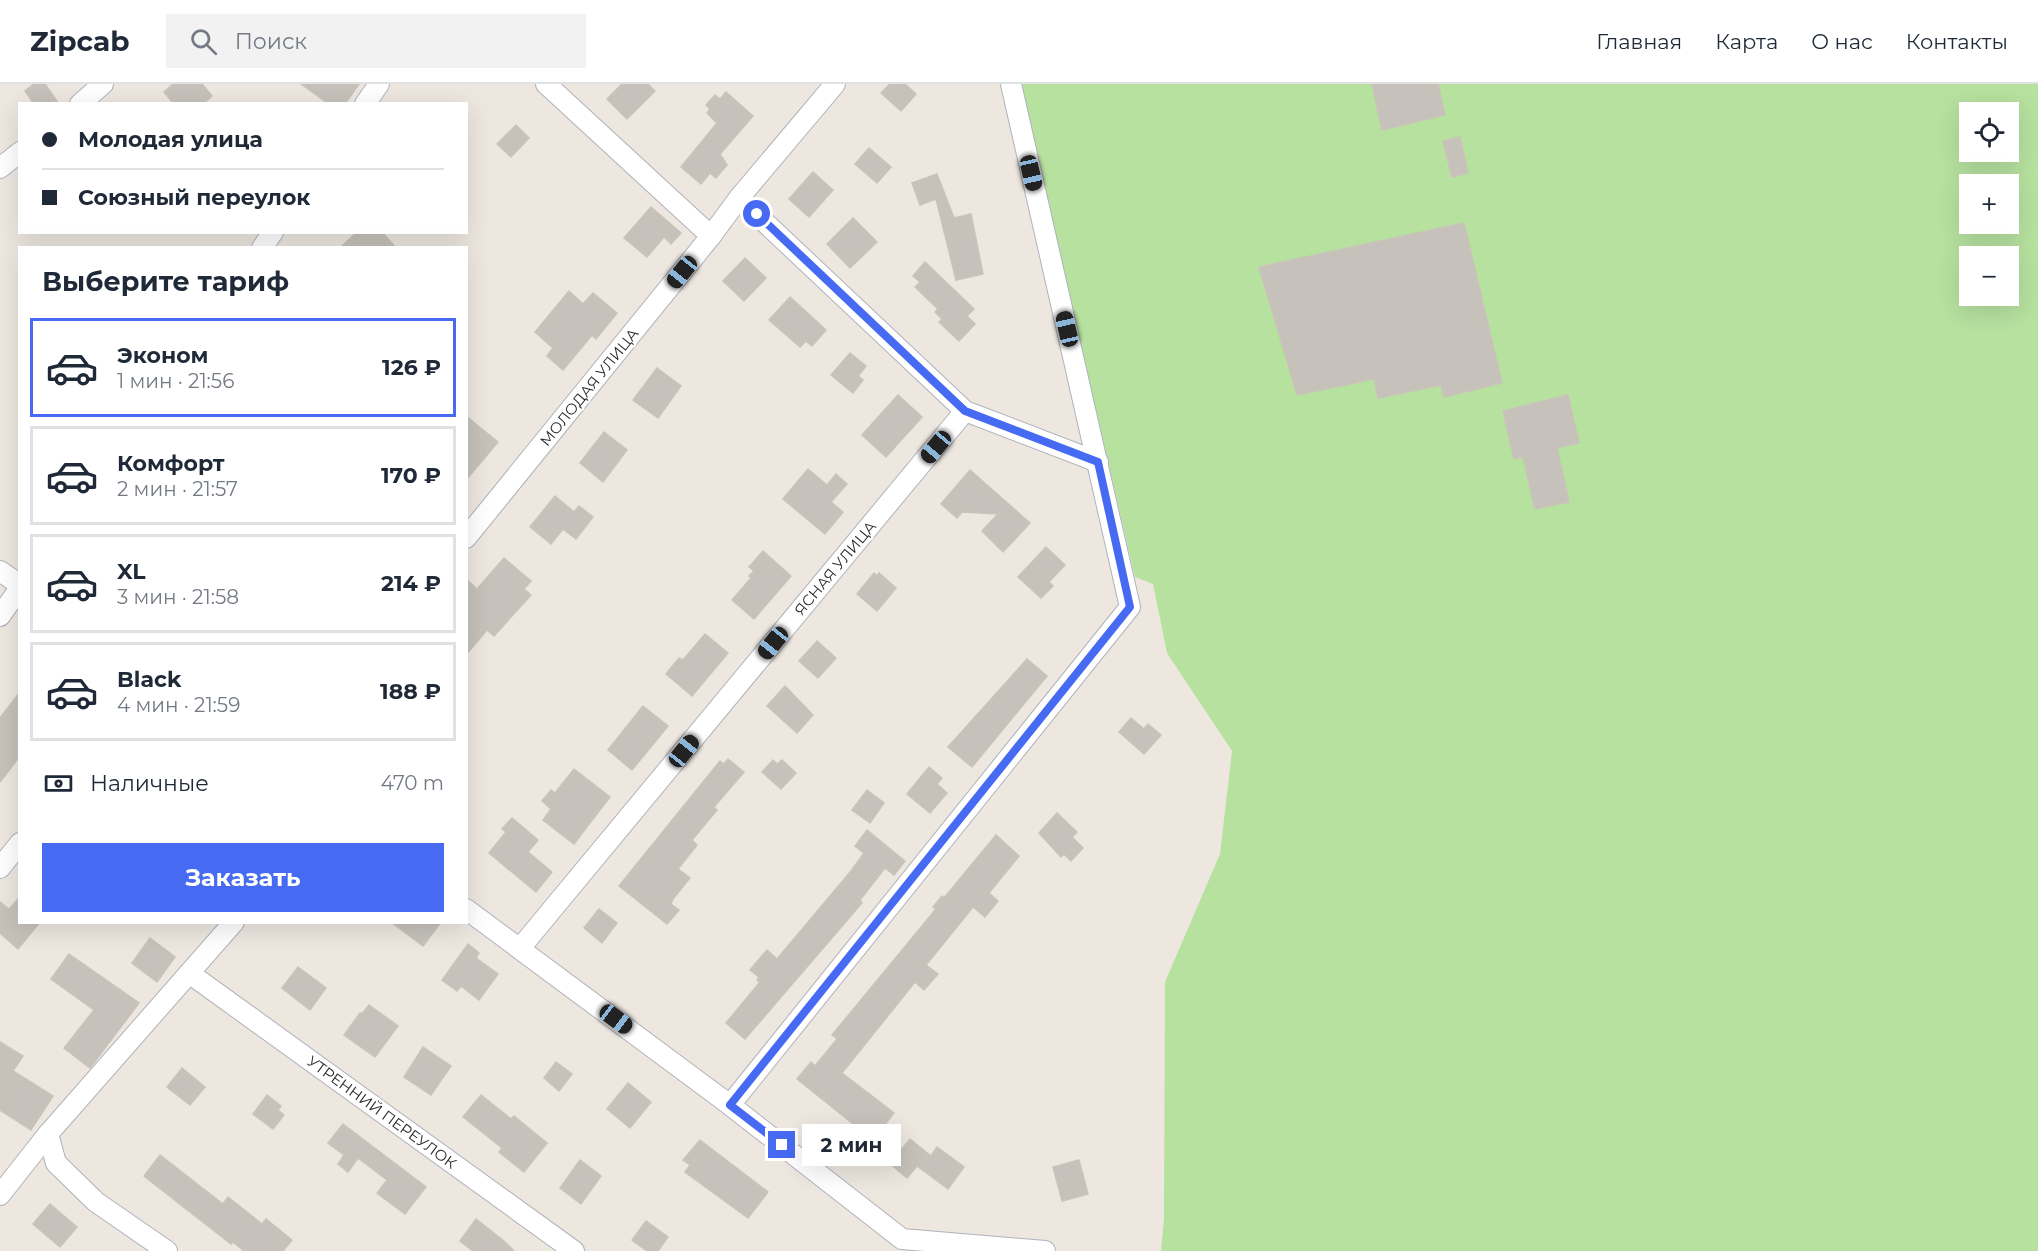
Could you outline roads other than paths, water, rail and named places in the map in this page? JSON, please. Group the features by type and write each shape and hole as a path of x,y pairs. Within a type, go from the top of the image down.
{"street":[{"path":"82,102 104,84"},
{"path":"366,102 379,84"},
{"path":"546,84 711,236"},
{"name":"МОЛОДАЯ УЛИЦА","path":"468,536 711,236 739,198 835,84"},
{"path":"730,1105 1130,607 1011,84"},
{"path":"0,168 18,154"},
{"path":"739,198 965,411 1098,462"},
{"name":"ЯСНАЯ УЛИЦА","path":"521,947 965,411"},
{"path":"0,571 18,585"},
{"path":"0,616 18,590"},
{"path":"0,868 18,846"},
{"path":"468,910 521,947 730,1105 902,1239 1045,1251"},
{"path":"0,1195 48,1134 232,924"},
{"name":"УТРЕННИЙ ПЕРЕУЛОК","path":"189,973 574,1251"},
{"path":"48,1134 56,1163 96,1202 167,1251"}]}
